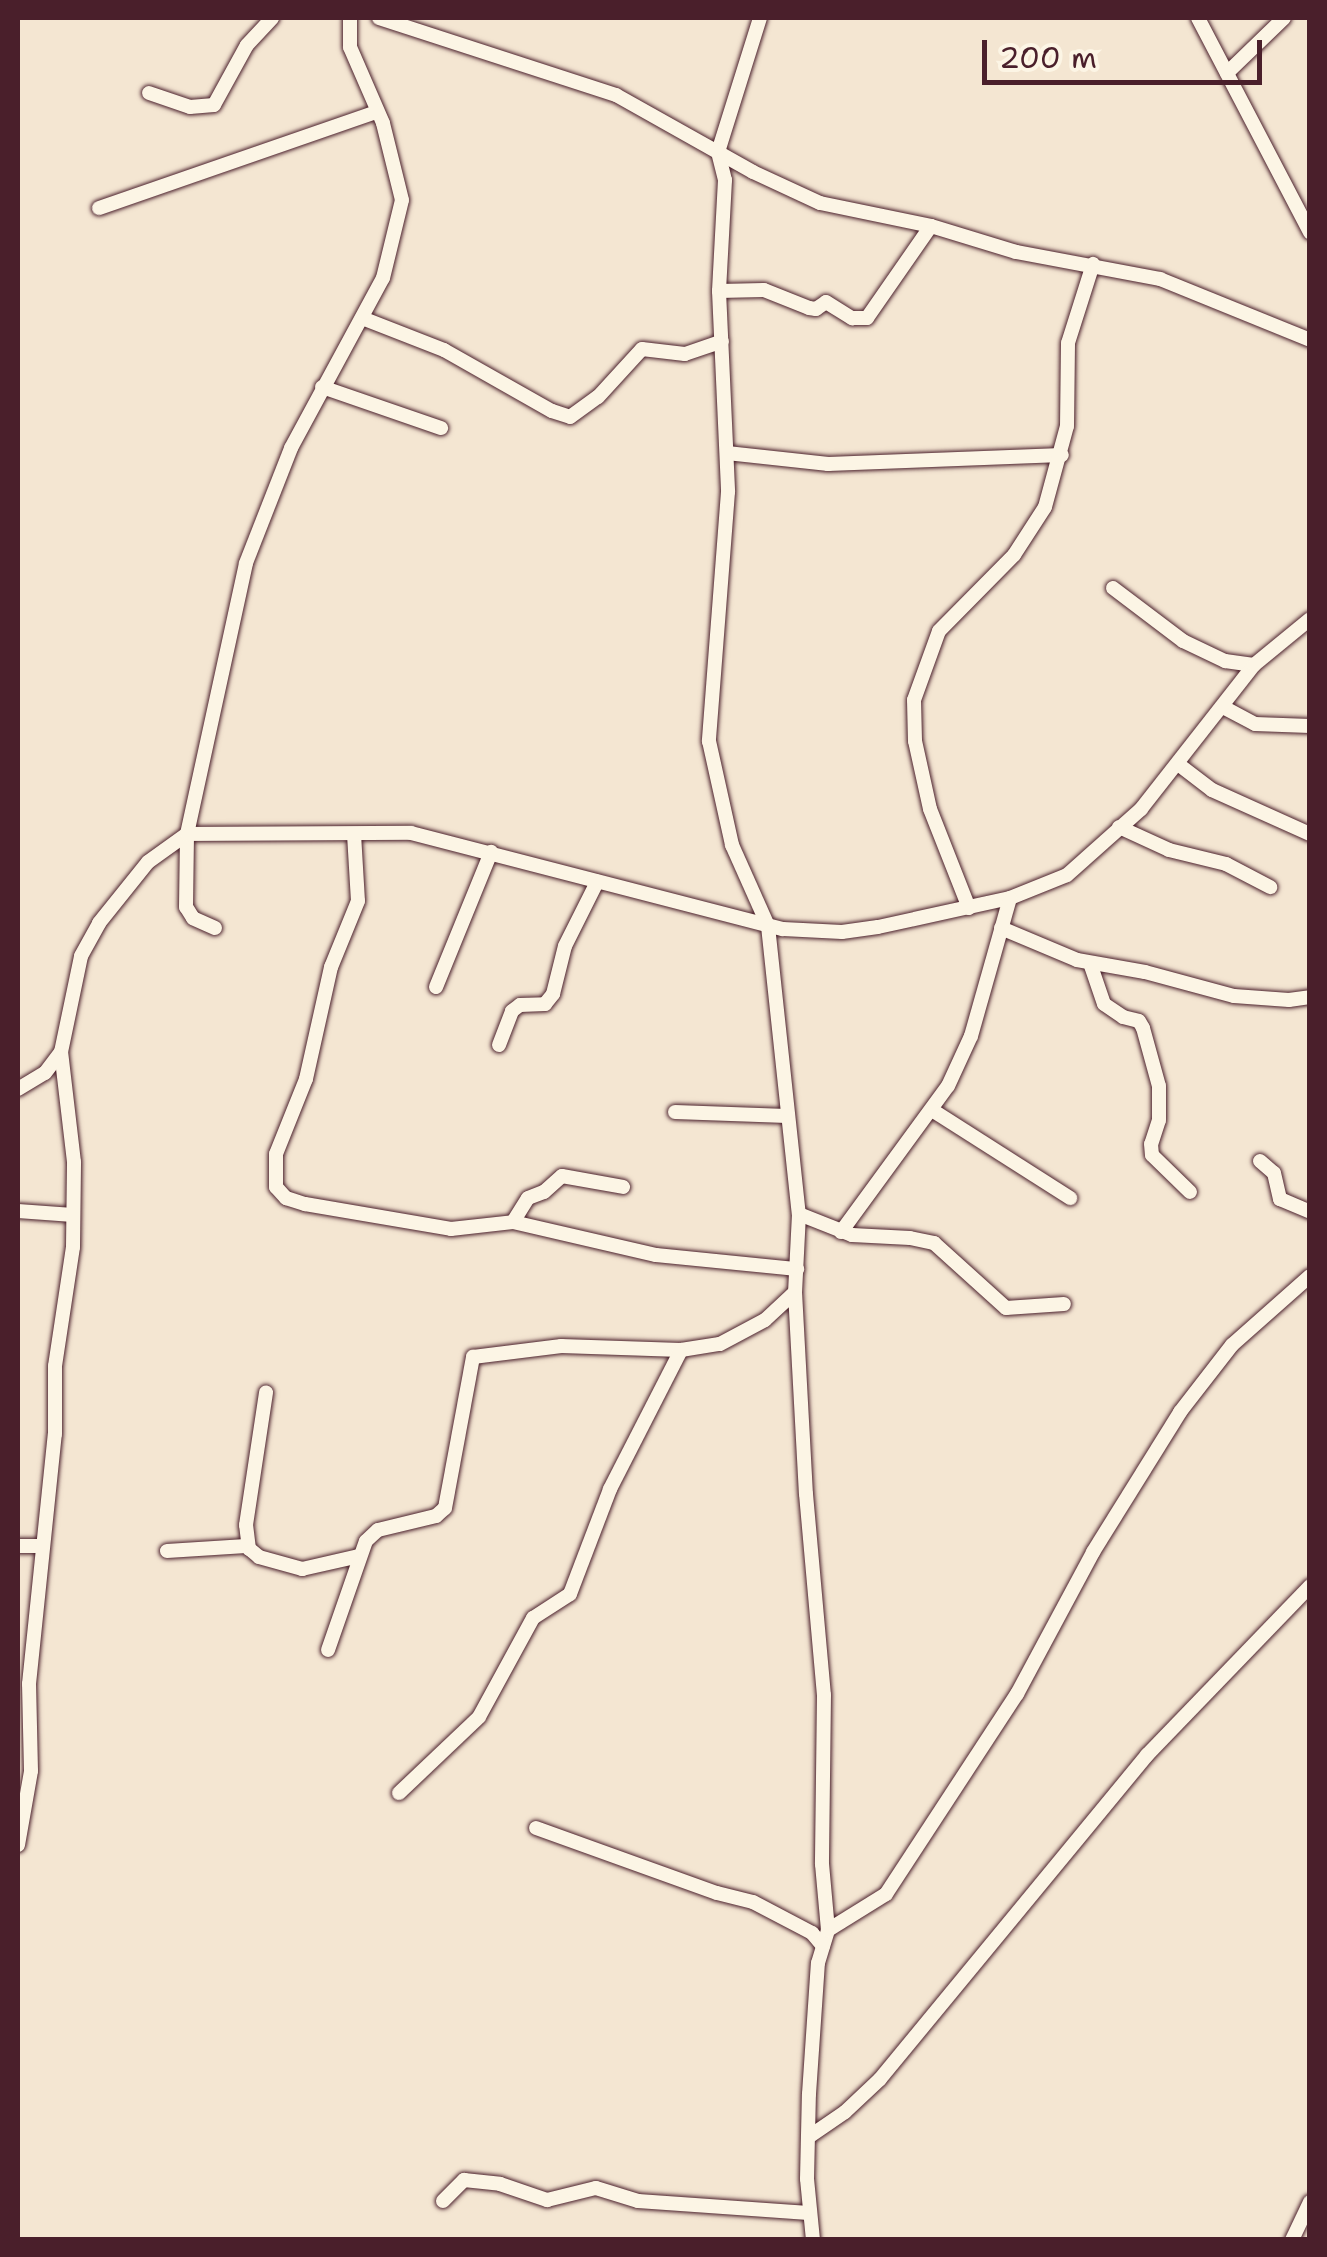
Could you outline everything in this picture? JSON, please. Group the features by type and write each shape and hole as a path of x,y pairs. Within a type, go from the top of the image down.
{"street":[{"path":"149,93 190,107 214,105 247,45 272,18"},
{"path":"216,928 194,918 186,908 187,834 246,564 276,478 382,278 402,200 377,112 350,47 350,18"},
{"path":"379,18 616,96 820,203 931,226 1016,252 1160,279 1310,340"},
{"path":"760,18 718,152 724,180 718,291 728,492 709,741 732,845 768,926 799,1214 795,1292 806,1494 824,1695 822,1864 828,1930 812,2051 812,2237"},
{"path":"1198,18 1310,232"},
{"path":"1227,73 1284,18"},
{"path":"99,208 377,112"},
{"path":"718,291 764,290 808,308 816,309 826,302 852,318 867,318 931,226"},
{"path":"969,908 930,809 914,741 914,700 939,631 1022,544 1045,507 1062,455 1070,403 1068,343 1093,264"},
{"path":"362,318 444,350 552,412 570,417 598,397 642,349 685,354 722,340"},
{"path":"322,387 441,428"},
{"path":"726,453 828,464 1062,455"},
{"path":"1113,588 1183,641 1225,661 1254,665"},
{"path":"18,1845 30,1771 29,1684 40,1546 50,1491 56,1366 69,1285 74,1215 74,1162 61,1052 81,956 98,923 148,862 187,834 411,833 768,926 842,932 969,908 1010,898 1067,875 1178,764 1254,665 1310,619"},
{"path":"1223,707 1255,724 1310,726"},
{"path":"1178,764 1212,790 1310,834"},
{"path":"1119,827 1168,850 1226,864 1270,886"},
{"path":"354,834 358,901 331,967 306,1079 276,1154 276,1187 286,1198 413,1224 477,1229 513,1222 656,1254 797,1270"},
{"path":"436,987 490,852"},
{"path":"499,1044 512,1011 520,1005 545,1004 552,994 565,946 597,882"},
{"path":"841,1232 932,1110 971,1036 1010,898"},
{"path":"1001,928 1046,951 1234,996 1288,1000 1310,997"},
{"path":"1090,963 1104,1004 1123,1017 1139,1021 1143,1028 1158,1086 1160,1120 1150,1144 1152,1155 1190,1192"},
{"path":"18,1088 46,1073 61,1052"},
{"path":"932,1110 1070,1198"},
{"path":"675,1112 787,1116"},
{"path":"1260,1161 1274,1172 1280,1199 1310,1212"},
{"path":"513,1222 528,1198 544,1192 562,1176 623,1187"},
{"path":"18,1211 74,1215"},
{"path":"799,1214 841,1232 934,1244 1006,1308 1064,1304"},
{"path":"828,1930 886,1894 1017,1694 1092,1552 1180,1412 1232,1345 1310,1276"},
{"path":"328,1650 359,1556 378,1530 436,1516 445,1508 465,1418 470,1363 478,1354 561,1346 680,1350 739,1337 795,1292"},
{"path":"398,1793 478,1717 533,1618 570,1594 610,1489 680,1350"},
{"path":"249,1549 246,1525 266,1392"},
{"path":"18,1546 40,1546"},
{"path":"166,1551 249,1549 259,1557 302,1569 359,1556"},
{"path":"810,2136 846,2112 880,2080 1147,1756 1310,1586"},
{"path":"536,1828 718,1893 754,1902 812,1933 823,1946"},
{"path":"443,2201 464,2180 500,2184 547,2200 596,2188 638,2201 809,2213"},
{"path":"1292,2240 1310,2202"}]}
